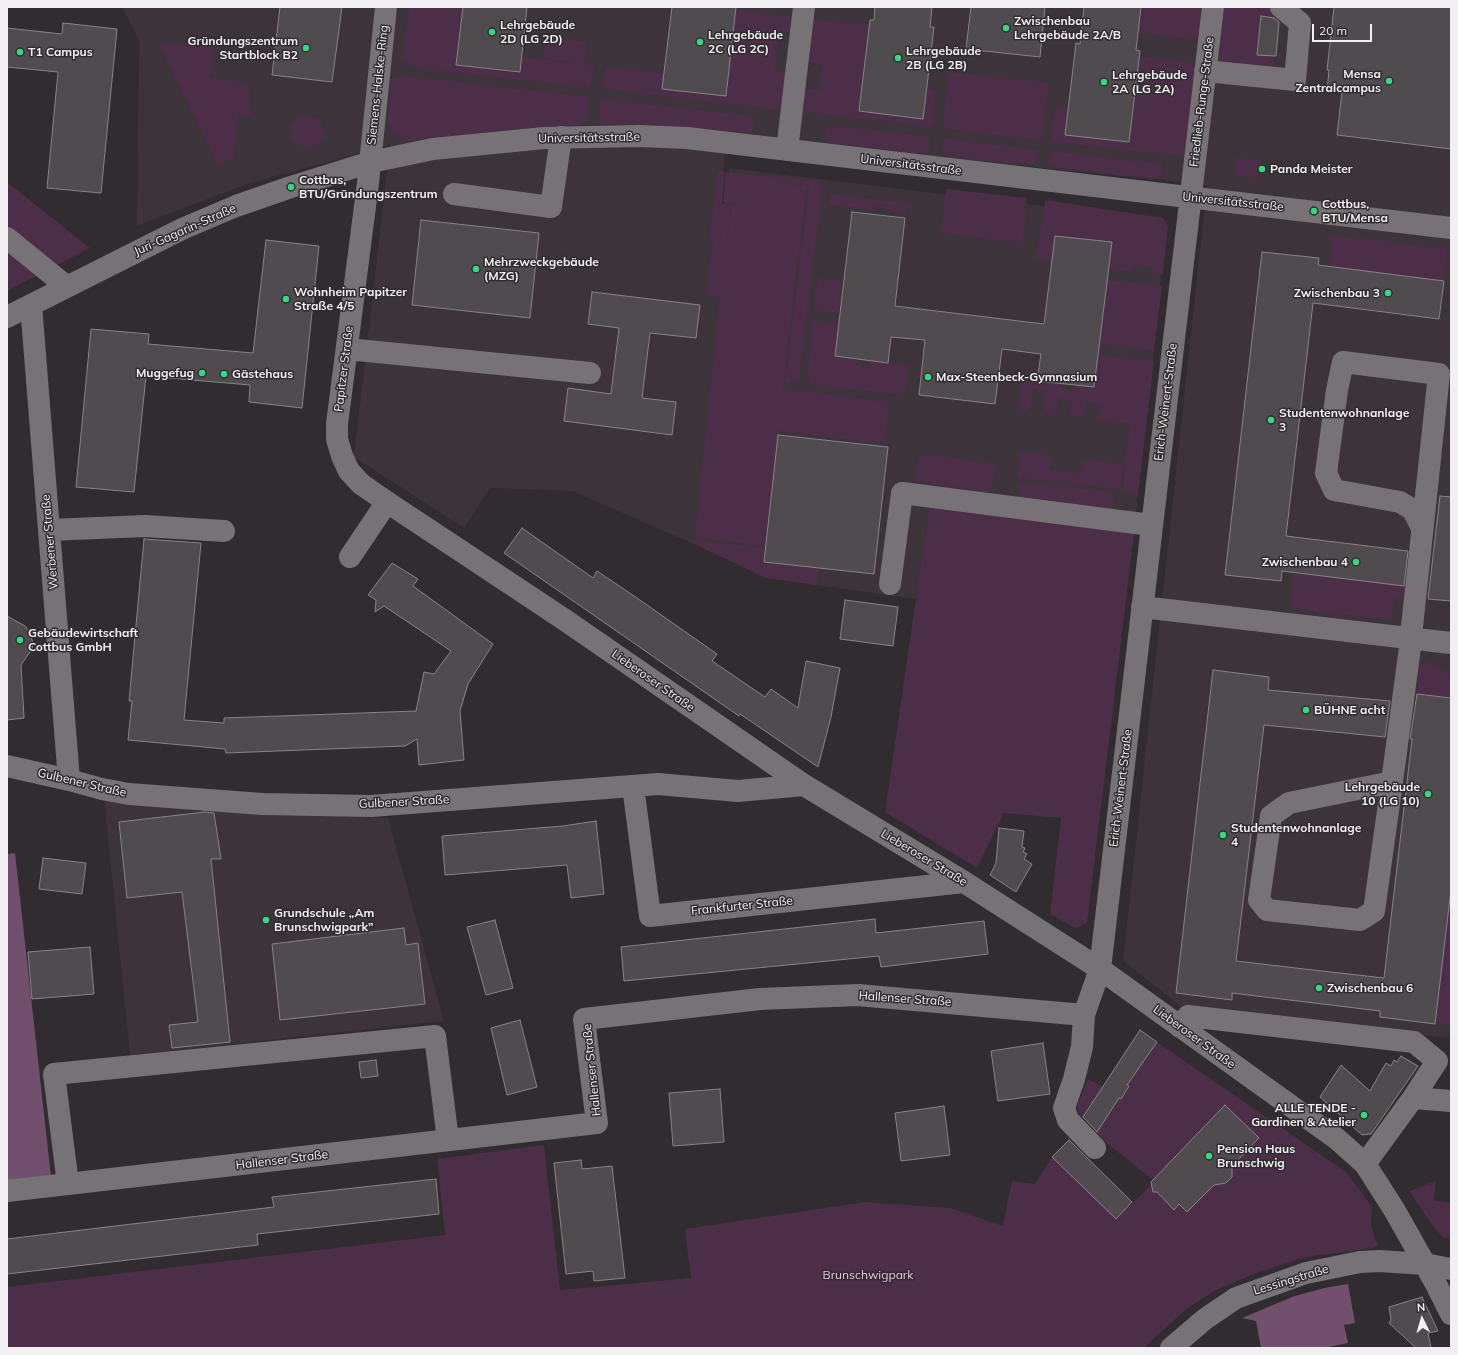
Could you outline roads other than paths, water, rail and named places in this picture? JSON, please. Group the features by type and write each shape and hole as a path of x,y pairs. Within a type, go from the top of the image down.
{"street":[{"name":"Siemens-Halske-Ring","path":"371,162 386,7"},
{"path":"787,150 804,7"},
{"name":"Friedlieb-Runge-Straße","path":"1191,198 1213,7"},
{"path":"1205,71 1295,80 1300,23 1281,7"},
{"name":"Universitätsstraße","path":"371,162 433,150 561,137 640,136 679,138 1451,228"},
{"path":"454,194 551,206 561,137"},
{"name":"Juri-Gagarin-Straße","path":"7,317 182,229 236,206 371,162"},
{"name":"Papitzer Straße","path":"342,456 337,439 337,424 371,162"},
{"name":"Erich-Weinert-Straße","path":"1100,969 1151,525 1191,198"},
{"path":"7,238 66,286"},
{"name":"Werbener Straße","path":"31,305 69,780"},
{"path":"347,349 590,373"},
{"path":"1392,782 1289,803 1271,816 1259,900 1267,910 1360,920 1374,911 1392,782 1411,637 1439,374 1343,362 1337,390 1326,473 1334,490 1400,502 1413,510 1422,528"},
{"name":"Lieberoser Straße","path":"342,456 349,471 361,484 387,502 565,620 804,785 964,882 1100,969 1337,1139 1365,1164 1395,1210 1451,1314"},
{"path":"890,584 902,493 1151,525"},
{"path":"350,557 387,502"},
{"path":"49,530 145,526 224,531"},
{"path":"1142,607 1411,637 1451,643"},
{"name":"Gulbener Straße","path":"7,766 129,794 262,804 371,806 658,784 738,791 804,785"},
{"name":"Frankfurter Straße","path":"633,786 650,916 964,882"},
{"path":"1095,1148 1068,1120 1064,1108 1074,1079 1082,1047 1084,1015 1100,969"},
{"name":"Hallenser Straße","path":"7,1191 597,1123 584,1019 760,999 858,995 1084,1015"},
{"path":"1180,1027 1188,1016 1414,1042 1437,1061 1413,1098 1365,1164"},
{"path":"68,1184 54,1074 435,1036 448,1140"},
{"path":"1413,1098 1451,1101"},
{"name":"Lessingstraße","path":"1171,1348 1205,1319 1236,1298 1306,1273 1360,1262 1379,1261 1425,1264 1451,1270"}],"place":[{"name":"Zwischenbau Lehrgebäude 2A/B","path":"1006,28"},
{"name":"Lehrgebäude 2D (LG 2D)","path":"492,32"},
{"name":"Lehrgebäude 2C (LG 2C)","path":"700,42"},
{"name":"Gründungszentrum Startblock B2","path":"306,48"},
{"name":"T1 Campus","path":"20,52"},
{"name":"Lehrgebäude 2B (LG 2B)","path":"898,58"},
{"name":"Mensa Zentralcampus","path":"1389,81"},
{"name":"Lehrgebäude 2A (LG 2A)","path":"1104,82"},
{"name":"Panda Meister","path":"1262,169"},
{"name":"Cottbus, BTU/Gründungszentrum","path":"291,187"},
{"name":"Cottbus, BTU/Mensa","path":"1314,211"},
{"name":"Mehrzweckgebäude (MZG)","path":"476,269"},
{"name":"Zwischenbau 3","path":"1388,293"},
{"name":"Wohnheim Papitzer Straße 4/5","path":"286,299"},
{"name":"Muggefug","path":"202,373"},
{"name":"Gästehaus","path":"224,374"},
{"name":"Max-Steenbeck-Gymnasium","path":"928,377"},
{"name":"Studentenwohnanlage 3","path":"1271,420"},
{"name":"Zwischenbau 4","path":"1356,562"},
{"name":"Gebäudewirtschaft Cottbus GmbH","path":"20,640"},
{"name":"BÜHNE acht","path":"1306,710"},
{"name":"Lehrgebäude 10 (LG 10)","path":"1428,794"},
{"name":"Studentenwohnanlage 4","path":"1223,835"},
{"name":"Grundschule „Am Brunschwigpark”","path":"266,920"},
{"name":"Zwischenbau 6","path":"1319,988"},
{"name":"ALLE TENDE - Gardinen & Atelier","path":"1364,1115"},
{"name":"Pension Haus Brunschwig","path":"1209,1156"}],"park label":[{"name":"Brunschwigpark","path":"868,1275"}]}
